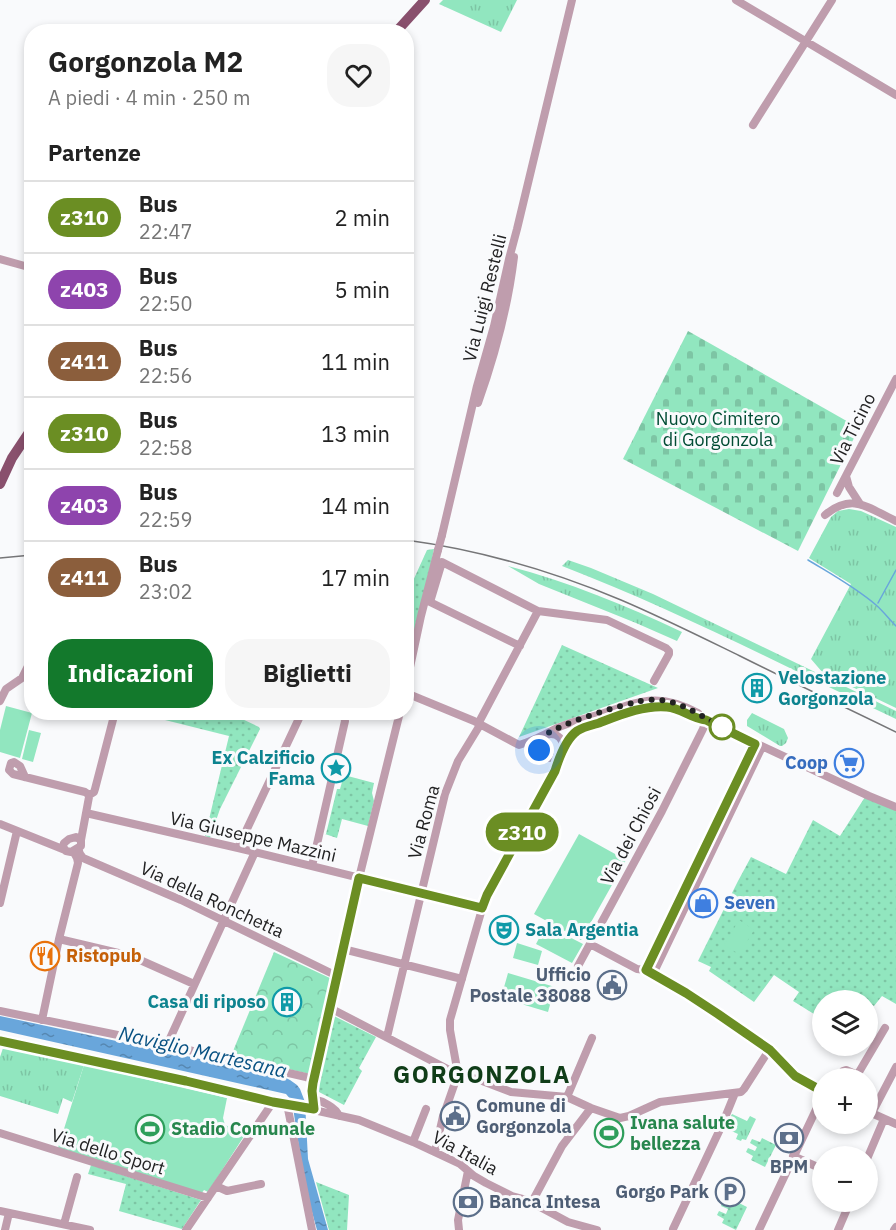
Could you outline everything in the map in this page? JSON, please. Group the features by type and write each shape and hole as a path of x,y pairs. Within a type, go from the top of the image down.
{"main road":[{"path":"403,24 425,0"},
{"path":"0,484 12,458 24,440"}],"street":[{"name":"Via Luigi Restelli","path":"414,648 477,386 495,324 572,0"},
{"path":"736,0 896,95"},
{"path":"753,125 832,0"},
{"path":"0,259 24,266"},
{"name":"Via Ticino","path":"837,493 896,379"},
{"path":"846,476 848,485 860,504"},
{"path":"837,493 852,493"},
{"path":"837,493 849,503"},
{"path":"825,516 838,506 849,503 860,504 896,521"},
{"path":"520,646 430,602 442,562 538,610 607,620 666,648 669,654 654,681"},
{"name":"Via Roma","path":"387,1038 447,789 461,754 538,610"},
{"path":"0,701 6,689 24,674"},
{"path":"414,696 479,724 520,745 557,728 649,700 676,703 702,715 706,720"},
{"path":"435,1152 443,1115 458,1074 450,1022 482,908 555,771 562,753 576,732 644,708 670,707 706,720 896,807"},
{"path":"42,1020 78,863 72,845 83,824 89,795 95,789 112,720"},
{"path":"238,848 298,720"},
{"path":"312,866 345,720"},
{"path":"311,1108 313,1080 398,720"},
{"name":"Via dei Chiosi","path":"578,966 662,811 706,720"},
{"path":"554,734 560,738 563,745 562,753 553,758 546,757 539,750 541,739 545,735 554,734"},
{"path":"649,972 759,745"},
{"path":"25,777 85,792 89,795"},
{"name":"Via Giuseppe Mazzini","path":"86,813 482,908"},
{"name":"Via della Ronchetta","path":"0,824 58,848 72,845 83,858 224,921 337,976"},
{"path":"0,903 16,831"},
{"path":"167,1046 255,852"},
{"path":"59,939 124,954 194,984"},
{"path":"590,944 637,969 649,972 686,993 770,1050 795,1076 812,1085"},
{"path":"344,949 462,979"},
{"path":"330,1008 458,1074 511,1092 567,1097 617,1117 625,1117 660,1102 736,1093 744,1089 770,1050"},
{"path":"0,1011 313,1080"},
{"path":"861,1068 885,1028"},
{"path":"567,1097 591,1038"},
{"name":"Via Italia","path":"0,1041 273,1102 311,1108 365,1122 462,1164 468,1172 486,1183 532,1203 571,1227 597,1230"},
{"path":"878,1097 896,1068"},
{"path":"674,1229 736,1093"},
{"name":"Via Italia","path":"313,1099 329,1106 338,1112 339,1116"},
{"path":"186,1230 273,1102"},
{"path":"290,1105 312,1230"},
{"path":"532,1203 560,1148 591,1108"},
{"path":"412,1142 426,1109"},
{"path":"878,1116 896,1124"},
{"path":"759,1230 812,1117"},
{"path":"873,1146 884,1119"},
{"name":"Via dello Sport","path":"0,1133 208,1198"},
{"path":"793,1156 812,1165"},
{"path":"459,1230 458,1220 468,1172"},
{"path":"66,1226 77,1177"},
{"path":"216,1186 227,1191 261,1184"},
{"path":"0,1211 90,1230"},
{"path":"838,1230 846,1212"},
{"path":"5,1230 9,1213"}],"green space":[{"path":"443,0 517,0 501,32 439,4"},
{"name":"Nuovo Cimitero di Gorgonzola","path":"688,331 859,428 798,551 623,459"},
{"path":"849,509 861,511 896,527 896,708 823,673 811,659 851,584 809,558 831,517 838,511"},
{"path":"434,549 414,648 414,579 427,550"},
{"path":"568,560 653,594 896,711 896,719 689,620 562,566"},
{"path":"508,566 596,595 682,632 677,641 539,584"},
{"path":"562,645 658,688 519,737"},
{"path":"6,706 24,711 24,720 30,720 20,758 0,752 0,730"},
{"path":"752,713 784,729 788,738 786,743 780,746 747,726 747,720"},
{"path":"165,720 244,720 260,729 220,809 210,838 205,836 229,736"},
{"path":"29,730 41,733 33,762 22,759"},
{"path":"344,775 374,783 372,793 374,801 368,826 342,819 337,838 325,834 337,789 340,789"},
{"path":"865,797 896,810 896,1004 882,996 878,1001 878,990 812,990 812,1013 793,1001 799,992 774,975 754,1002 709,971 711,967 698,961 751,857 786,874 813,820 840,836"},
{"path":"579,834 626,860 581,940 534,914"},
{"path":"739,920 754,930 739,954 724,945"},
{"path":"546,925 583,944 572,963 536,944"},
{"path":"517,943 542,951 538,965 513,958"},
{"path":"274,952 332,979 310,1074 231,1056"},
{"path":"508,973 555,987 548,1012 501,998"},
{"path":"334,1016 376,1037 359,1068 362,1071 344,1105 317,1089"},
{"path":"3,1048 84,1065 72,1102 63,1098 58,1114 0,1096 0,1057"},
{"name":"Stadio Comunale","path":"84,1065 227,1098 223,1118 225,1125 246,1133 208,1192 204,1190 201,1194 58,1148"},
{"path":"732,1114 747,1121 750,1116 756,1119 746,1140 736,1139 738,1134 725,1128"},
{"path":"762,1138 776,1145 765,1167 751,1160 753,1156 746,1152 748,1148 755,1151 757,1147 750,1143 752,1139 760,1142"},
{"path":"91,1165 201,1200 182,1229 119,1211 126,1184 88,1174"},
{"path":"316,1182 349,1195 347,1230 329,1230"},
{"path":"733,1200 747,1207 736,1230 722,1223 724,1219 717,1215 719,1211 726,1214 728,1209 721,1206 723,1202 730,1205"}],"water":[{"path":"0,1016 290,1080 300,1089 305,1102 308,1159 328,1230 317,1230 305,1187 292,1101 286,1094 0,1030"}],"waterway":[{"path":"808,560 868,598 896,626"},
{"path":"878,603 896,570"}],"railway":[{"path":"414,541 515,563 621,600 896,732"},
{"path":"0,558 24,556"}],"bus line":[{"name":"z310","path":"0,1041 273,1102 314,1109 313,1083 359,878 482,908 555,771 560,755 577,731 644,708 666,706 706,720 755,744 646,970 686,993 770,1050 795,1076 812,1085"}],"place":[{"name":"Velostazione Gorgonzola","path":"757,688"},
{"name":"Coop","path":"849,763"},
{"name":"Ex Calzificio Fama","path":"336,768"},
{"name":"Seven","path":"703,903"},
{"name":"Sala Argentia","path":"504,930"},
{"name":"Ristopub","path":"45,956"},
{"name":"Ufficio Postale 38088","path":"612,985"},
{"name":"Casa di riposo","path":"287,1002"},
{"name":"Comune di Gorgonzola","path":"455,1116"},
{"name":"Stadio Comunale","path":"150,1129"},
{"name":"Ivana salute bellezza","path":"609,1133"},
{"name":"BPM","path":"789,1138"},
{"name":"Gorgo Park","path":"730,1192"},
{"name":"Banca Intesa","path":"468,1202"}],"district":[{"name":"GORGONZOLA","path":"482,1075"}],"route":[{"path":"539,750 541,739 557,728 645,700 676,703 726,729 722,727"}],"water label":[{"name":"Naviglio Martesana","path":"203,1052"}]}
